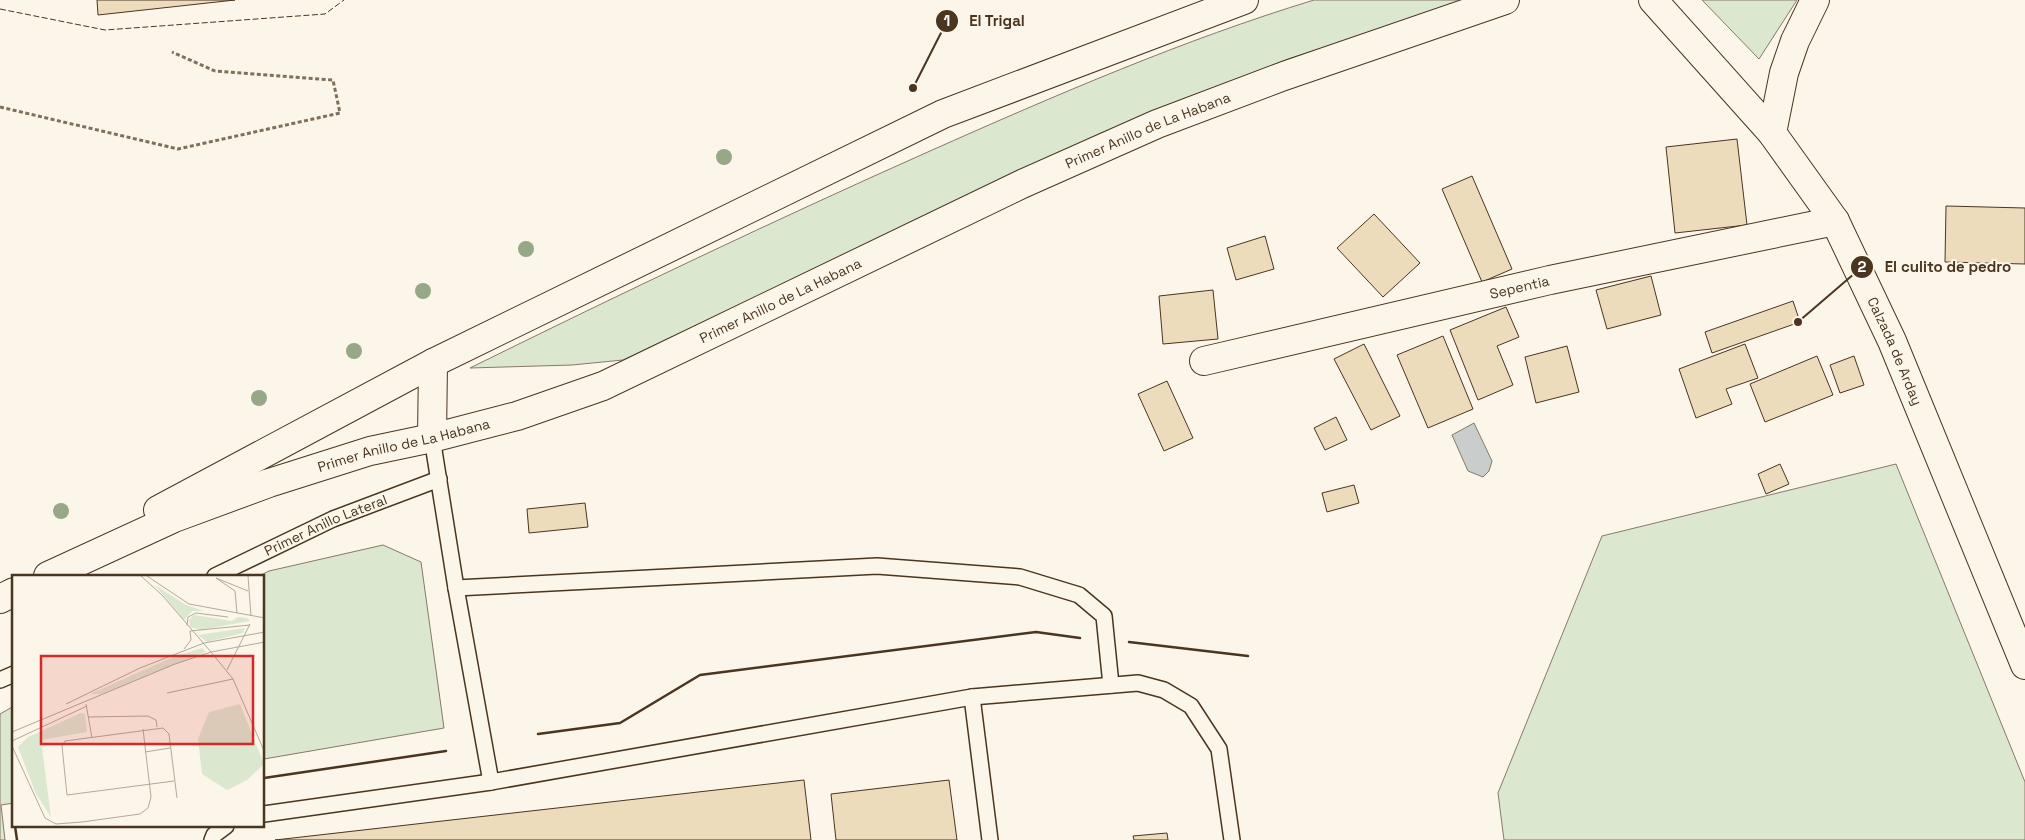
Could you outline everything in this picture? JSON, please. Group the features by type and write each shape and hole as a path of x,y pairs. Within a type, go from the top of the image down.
{"main road":[{"path":"44,575 216,477 433,363 943,114 1244,0"},
{"name":"Primer Anillo de La Habana","path":"50,575 174,518 270,483 370,451 432,438 517,416 602,386 1022,184 1157,124 1284,76 1505,0"},
{"name":"Calzada de Arday","path":"1653,0 1772,133 1836,222 1892,341 2025,665"},
{"path":"1772,133 1784,73 1794,41 1815,0"},
{"name":"Sepentia","path":"1204,361 1550,280 1836,222"},
{"path":"432,438 433,363"},
{"path":"0,599 12,593"}],"lane":[{"path":"432,438 456,588 491,782"},
{"name":"Primer Anillo Lateral","path":"217,575 333,520 439,480"},
{"path":"456,588 877,566 1020,576 1079,595 1104,616 1111,685"},
{"path":"0,680 12,675"},
{"path":"265,814 491,782 972,697 1138,683 1164,690 1191,706 1219,749 1232,840"},
{"path":"972,697 990,840"},
{"path":"212,840 214,835 223,828"}],"path":[{"path":"0,106 178,150 340,113 333,80 215,71 172,52"}],"green space":[{"path":"1314,0 1474,0 1291,58 1101,133 623,360 572,365 470,368 756,230 977,130 1072,89 1168,51"},
{"path":"1702,0 1797,0 1759,59"},
{"path":"1896,464 2025,782 2025,840 1504,840 1498,793 1602,536"},
{"path":"383,545 421,562 444,728 265,759 265,575 261,575 269,571"},
{"path":"12,707 12,803 1,805 5,840 0,840 0,714"}],"shaded area":[{"path":"1474,423 1492,461 1489,471 1483,477 1468,471 1452,435"}],"building":[{"path":"97,0 235,0 98,15"},
{"path":"1737,139 1747,225 1675,233 1666,147"},
{"path":"1472,176 1512,269 1482,282 1442,189"},
{"path":"1946,206 2025,208 2025,264 1945,262"},
{"path":"1374,214 1420,263 1383,297 1337,248"},
{"path":"1265,236 1274,269 1236,280 1227,248"},
{"path":"1651,276 1661,315 1607,329 1596,290"},
{"path":"1213,290 1218,339 1163,344 1159,296"},
{"path":"1793,301 1800,322 1712,353 1705,332"},
{"path":"1506,307 1519,337 1497,346 1513,385 1478,400 1450,330"},
{"path":"1443,336 1473,409 1428,428 1397,355"},
{"path":"1364,344 1400,416 1371,430 1334,359"},
{"path":"1745,344 1758,378 1726,389 1732,404 1696,418 1679,369"},
{"path":"1567,346 1579,392 1536,403 1525,357"},
{"path":"1817,356 1833,395 1765,422 1750,384"},
{"path":"1854,356 1864,385 1840,393 1830,365"},
{"path":"1167,381 1193,438 1164,451 1138,394"},
{"path":"1336,417 1347,440 1325,450 1314,428"},
{"path":"1780,464 1789,484 1766,494 1758,474"},
{"path":"1354,485 1359,503 1327,512 1322,493"},
{"path":"585,503 588,527 529,533 527,509"},
{"path":"804,780 811,840 275,840"},
{"path":"949,780 957,840 836,840 831,794"},
{"path":"1167,833 1168,840 1134,840 1133,836"}],"fence":[{"path":"0,9 105,30 325,14 344,0"}],"wall":[{"path":"538,734 620,723 700,675 1036,632 1080,638"},
{"path":"1129,642 1248,656"},
{"path":"265,778 446,751"},
{"path":"15,828 17,840"}],"place":[{"name":"El Trigal","path":"913,88"},
{"name":"El culito de pedro","path":"1798,322"}]}
